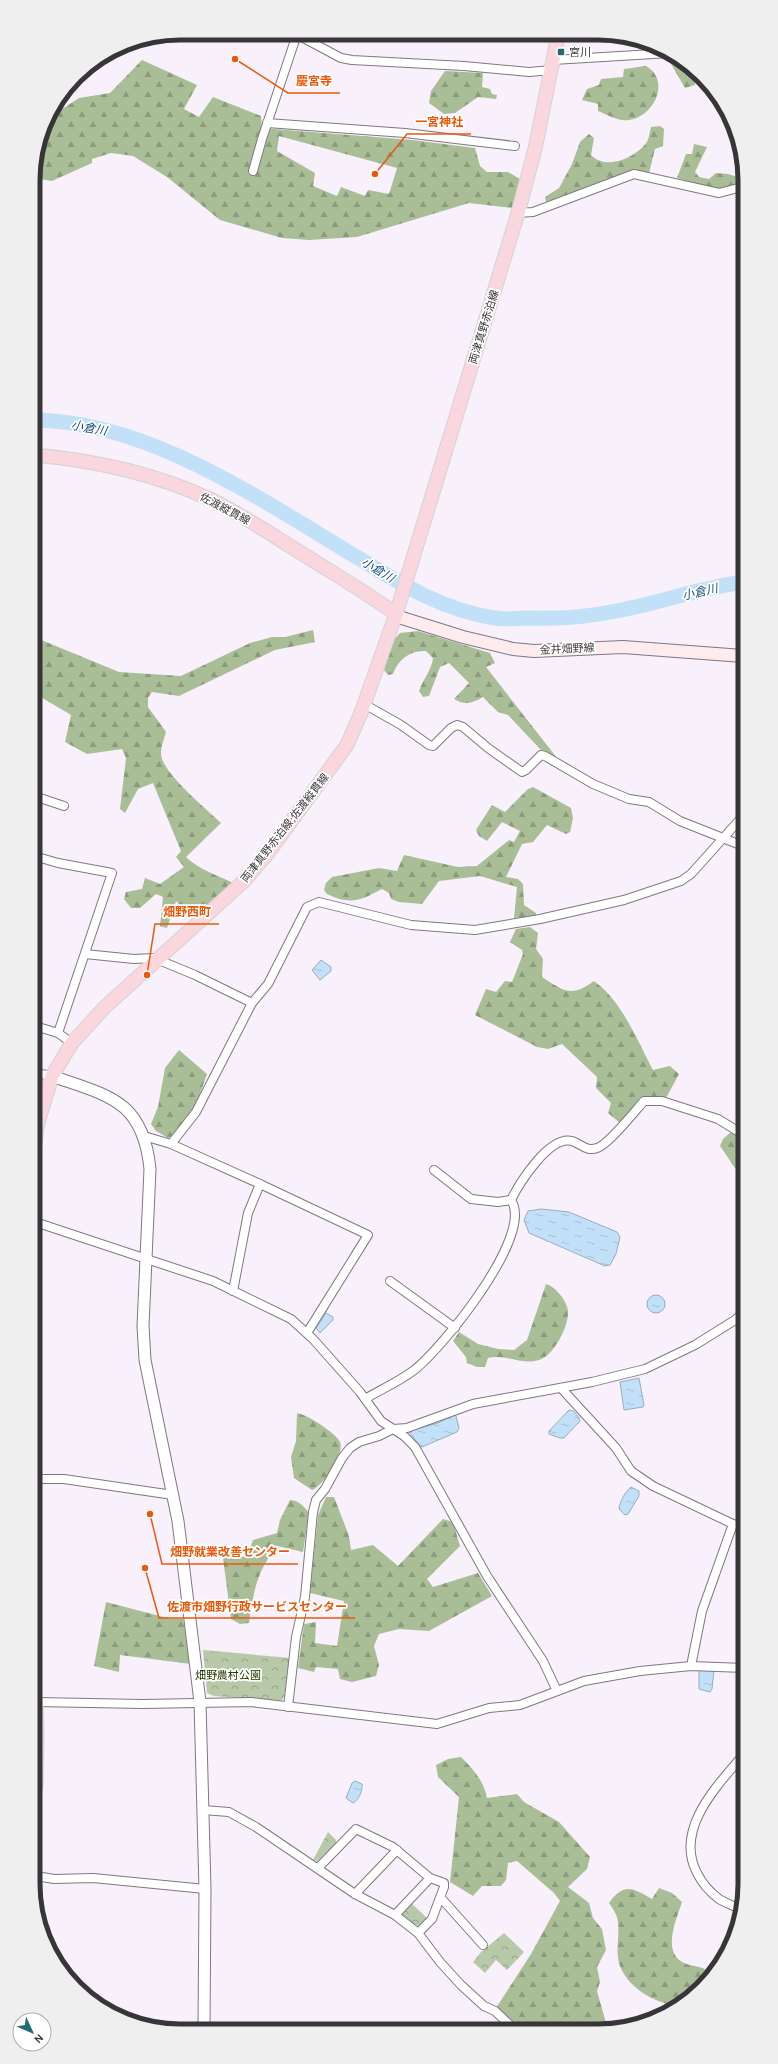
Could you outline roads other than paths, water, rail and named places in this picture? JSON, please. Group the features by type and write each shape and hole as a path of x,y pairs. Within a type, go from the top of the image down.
{"main road":[{"name":"両津真野赤泊線","path":"397,610 518,213 535,149 557,40"},
{"name":"佐渡縦貫線","path":"40,455 71,458 120,469 160,480 210,499 397,610"},
{"name":"金井畑野線","path":"397,610 402,618 463,637 513,649 534,651 623,647 738,656"},
{"name":"両津真野赤泊線;佐渡縦貫線","path":"40,1116 52,1076 72,1043 105,1007 226,900 264,858 347,746 364,704 397,610"}],"street":[{"path":"253,171 267,123 295,40"},
{"path":"308,40 341,58 352,60 464,66 529,72 552,65 660,54"},
{"path":"267,123 405,133 515,146"},
{"path":"518,213 533,212 634,174 719,193 738,187"},
{"path":"364,704 401,725 429,745 433,746 451,728 463,726 488,748 522,772 541,755 545,756 593,784 629,799 649,802 680,821 738,844"},
{"path":"40,798 64,806"},
{"path":"171,1144 196,1112 252,1003 268,984 307,907 312,904 319,902 411,925 475,930 508,925 624,900 680,881 691,874 738,822"},
{"path":"40,858 58,863 112,873 58,1033"},
{"path":"85,954 134,959 158,959 252,1003"},
{"path":"40,1028 58,1033 72,1043"},
{"path":"40,1074 52,1076 107,1095 120,1102 130,1111 144,1136 150,1169 143,1326 145,1360 178,1521 200,1702 205,1889 204,2024"},
{"path":"511,1200 523,1177 544,1153 563,1142 571,1141 582,1148 590,1149 603,1146 644,1101 662,1101 718,1119 738,1132"},
{"path":"144,1136 171,1144 368,1235 306,1333"},
{"path":"434,1170 471,1199 498,1202 511,1200"},
{"path":"233,1291 248,1213 260,1184"},
{"path":"365,1399 412,1372 436,1350 455,1328 488,1280 506,1248 516,1224 515,1206 511,1200"},
{"path":"40,1224 213,1281 291,1319 306,1333 365,1399 381,1421 404,1436 415,1447 487,1576 543,1661 557,1691"},
{"path":"390,1281 455,1328"},
{"path":"288,1707 296,1637 305,1597 312,1512 316,1500 324,1490 342,1458 350,1448 359,1442 379,1436 393,1429 407,1428 472,1404 628,1374 645,1368 695,1344 738,1317"},
{"path":"561,1388 616,1448 631,1470 653,1486 738,1526"},
{"path":"40,1479 64,1479 173,1495"},
{"path":"691,1666 702,1611 733,1524"},
{"path":"40,1703 129,1704 251,1702 437,1724 489,1708 520,1705 584,1681 640,1671 691,1666 738,1668"},
{"path":"736,1907 719,1898 707,1887 693,1864 690,1844 699,1814 710,1797 738,1762"},
{"path":"203,1810 229,1812 318,1868 356,1894 395,1915 418,1933 440,1962 461,1985 484,2006 495,2011 509,2024"},
{"path":"318,1868 356,1829 397,1850 430,1878 444,1883 441,1898 432,1919 418,1933"},
{"path":"356,1894 397,1850"},
{"path":"40,1877 54,1879 93,1878 205,1889"},
{"path":"395,1915 430,1878"},
{"path":"441,1898 484,1945"}],"water":[{"path":"321,960 331,967 331,971 320,980 312,970"},
{"path":"541,1209 569,1212 617,1232 620,1237 616,1254 610,1265 605,1266 529,1233 524,1220 528,1211"},
{"path":"656,1295 662,1298 665,1304 662,1310 656,1313 650,1310 647,1304 650,1298"},
{"path":"326,1313 333,1317 333,1320 320,1333 316,1328"},
{"path":"639,1378 644,1405 643,1407 624,1410 620,1382"},
{"path":"569,1410 573,1411 579,1417 580,1421 564,1438 549,1434 549,1431"},
{"path":"454,1415 456,1416 459,1428 457,1432 422,1447 410,1433 412,1430 438,1423"},
{"path":"631,1487 639,1491 639,1496 628,1514 625,1515 619,1509 625,1494"},
{"path":"699,1669 714,1670 712,1689 710,1692 699,1689"},
{"path":"355,1781 362,1784 362,1786 359,1797 353,1803 346,1798 352,1783"}],"waterway":[{"name":"小倉川","path":"40,421 76,424 118,433 159,448 199,466 239,487 402,584 437,601 475,614 503,619 584,616 632,608 711,588 738,583"}],"place":[{"name":"宮川","path":"561,52"},
{"name":"慶宮寺","path":"235,59"},
{"name":"一宮神社","path":"375,174"},
{"name":"畑野西町","path":"147,975"},
{"name":"畑野就業改善センター","path":"150,1514"},
{"name":"佐渡市畑野行政サービスセンター","path":"145,1568"}],"park label":[{"name":"畑野農村公園","path":"228,1675"}]}
